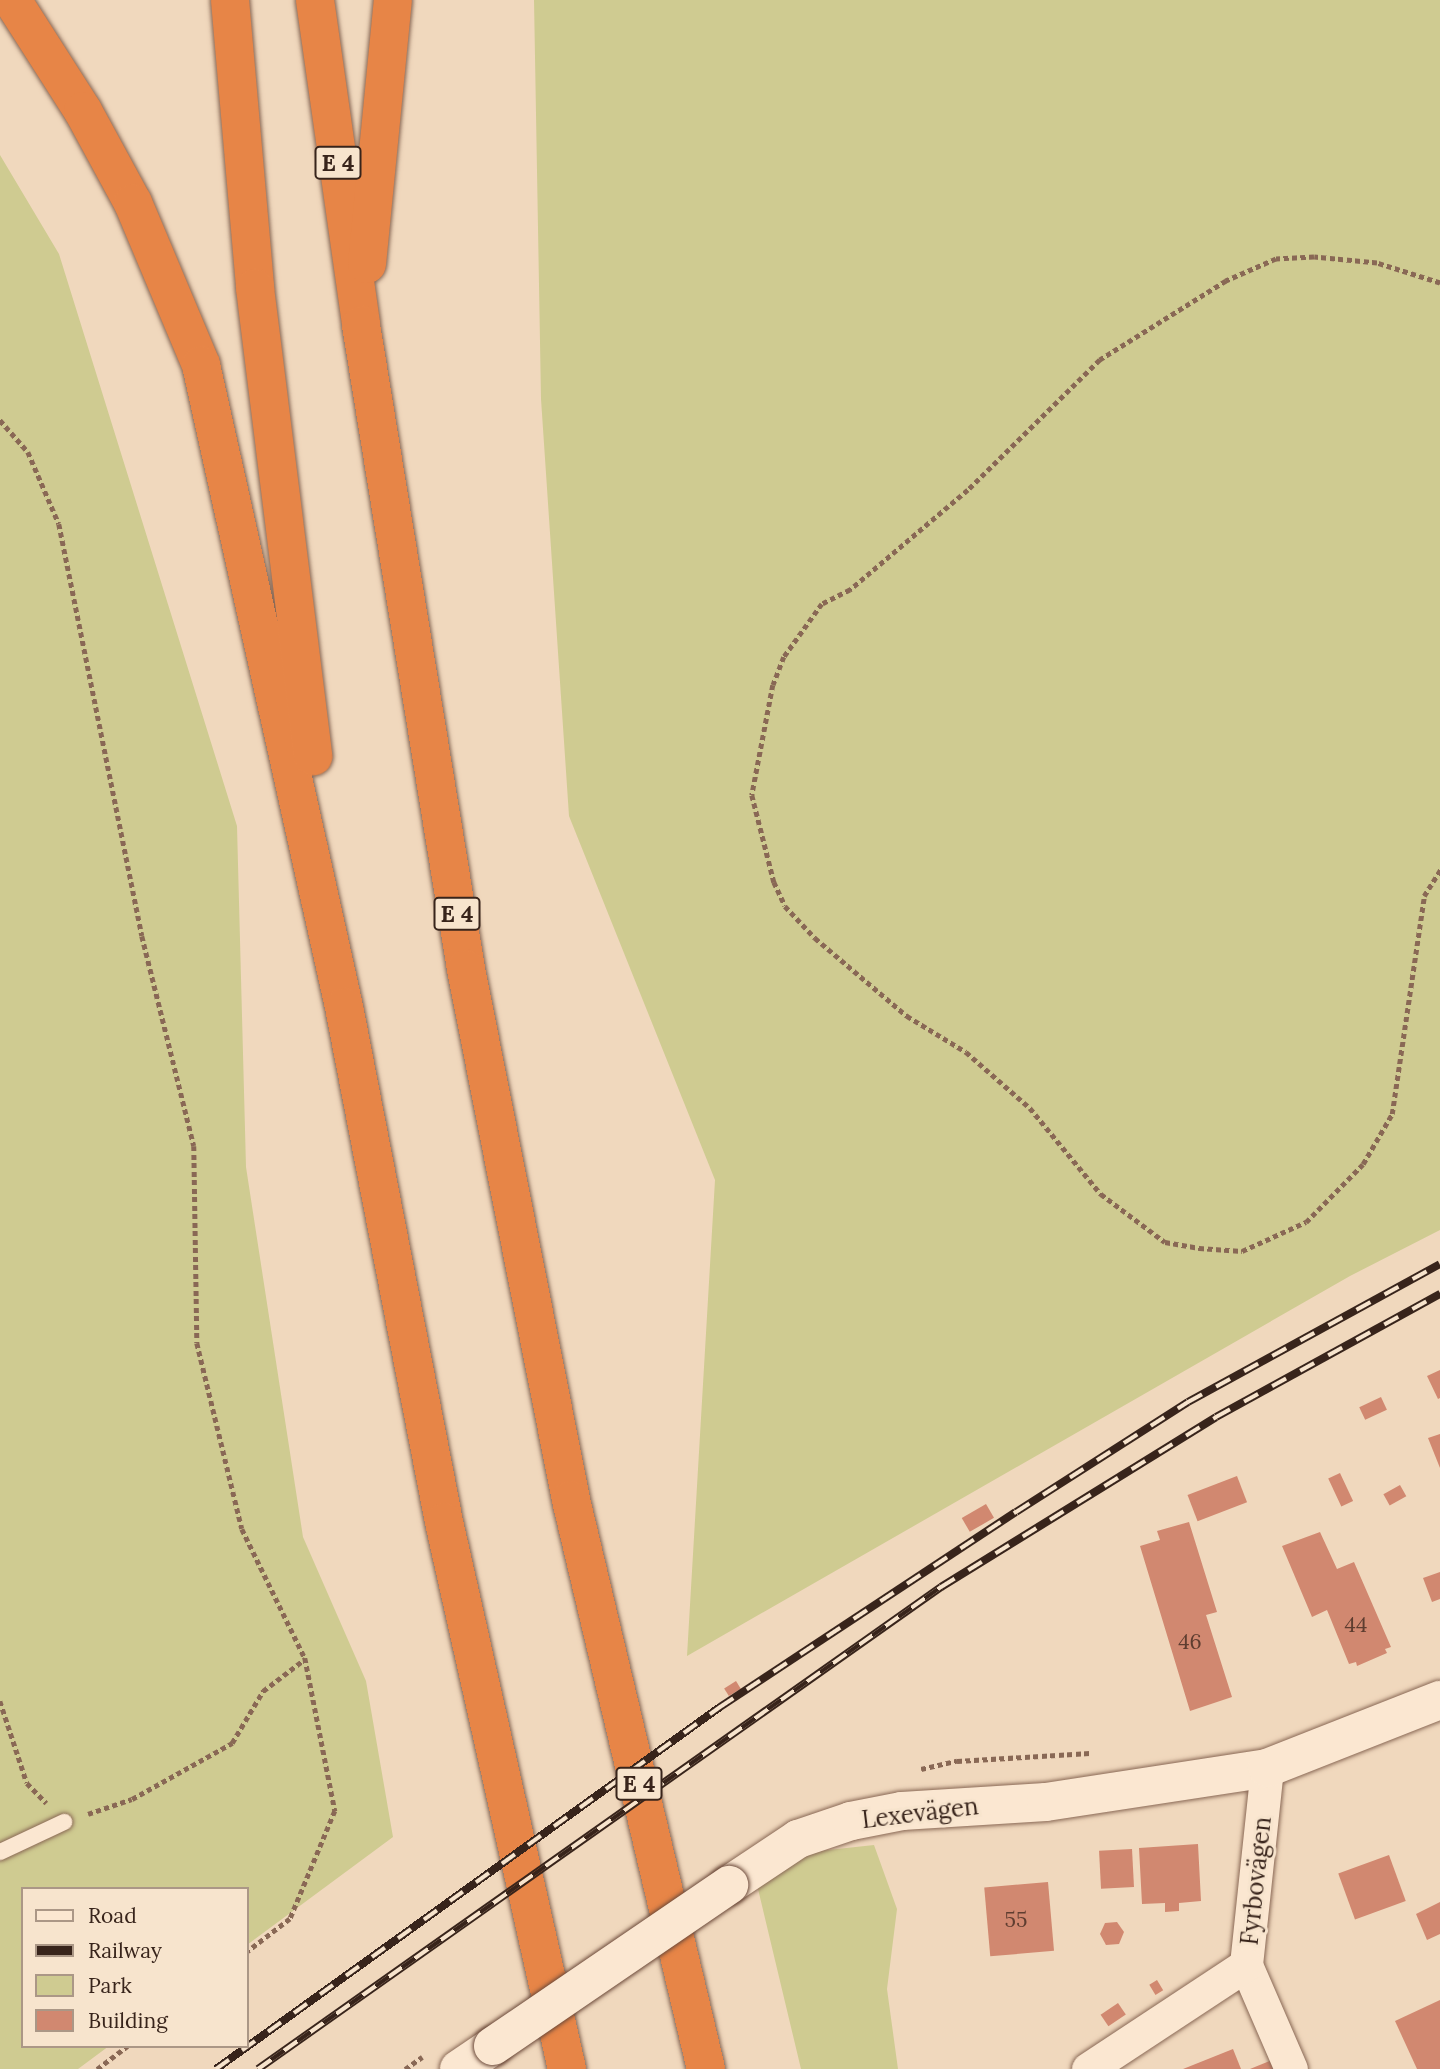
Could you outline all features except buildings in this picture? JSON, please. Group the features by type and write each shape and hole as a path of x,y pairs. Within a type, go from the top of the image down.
{"highway":[{"path":"12,0 83,111 133,203 201,365 344,1007 444,1522 567,2069"},
{"path":"230,0 255,288 344,1007"},
{"name":"E 4","path":"315,0 361,326 467,969 571,1500 706,2069"},
{"path":"361,326 393,0"}],"street":[{"name":"Lexevägen","path":"459,2069 798,1839 851,1821 902,1811 1058,1800 1267,1768 1440,1700"},
{"name":"Fyrbovägen","path":"1267,1768 1246,1965 1291,2069"},
{"path":"1088,2069 1246,1965"}],"lane":[{"path":"0,1852 64,1822"}],"path":[{"path":"1440,283 1377,263 1314,257 1276,259 1226,281 1100,360 968,489 850,590 822,604 784,657 773,685 752,795 774,882 785,906 816,938 908,1016 966,1052 1030,1108 1101,1194 1165,1242 1199,1248 1242,1251 1306,1222 1363,1164 1392,1114 1424,896 1440,870"},
{"path":"0,420 28,452 59,524 142,936 194,1146 197,1343 242,1529 305,1658 335,1811 290,1919 248,1951"},
{"path":"0,1701 27,1783 64,1822 132,1799 232,1744 263,1691 305,1658"},
{"path":"97,2069 124,2048"}],"green space":[{"path":"534,0 1440,0 1440,1230 1350,1276 687,1656 715,1180 569,816 541,399"},
{"path":"0,155 59,254 237,826 246,1167 303,1537 366,1681 393,1837 248,1944 248,1887 21,1887 21,2048 106,2048 78,2069 0,2069"},
{"path":"874,1845 897,1909 887,1989 898,2069 801,2069 758,1889 771,1866 819,1851"}],"railway":[{"path":"248,2046 720,1707 1016,1512 1188,1402 1440,1264"},
{"path":"258,2069 941,1587 1216,1417 1440,1294"},
{"path":"216,2069 245,2048"}]}
